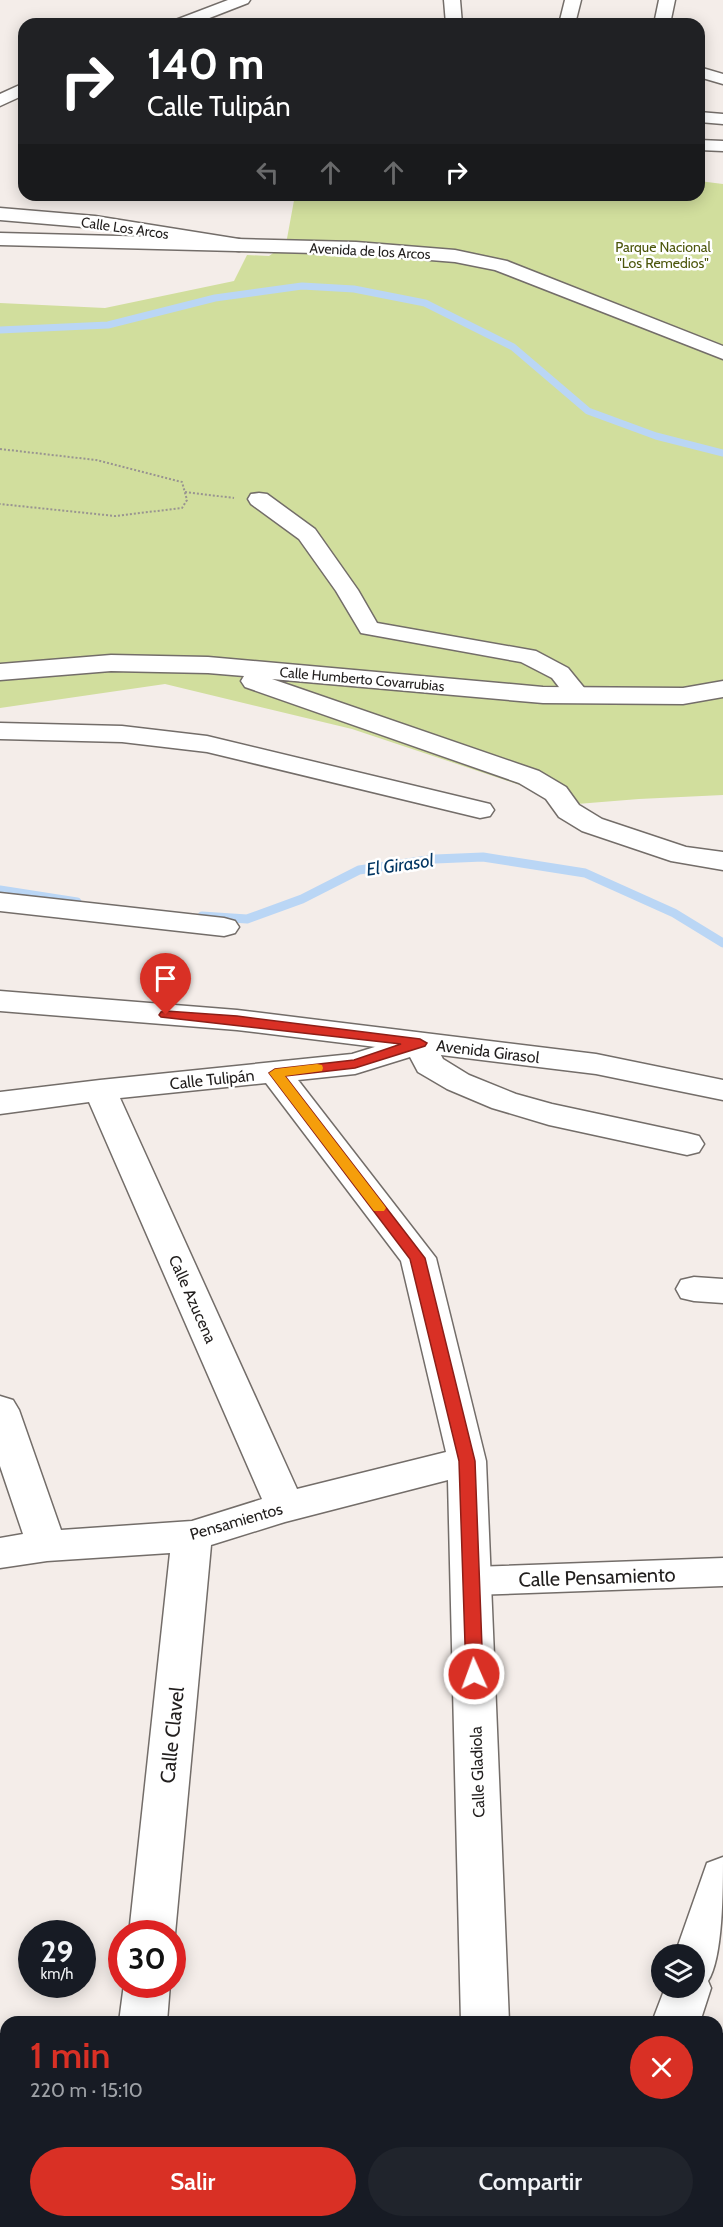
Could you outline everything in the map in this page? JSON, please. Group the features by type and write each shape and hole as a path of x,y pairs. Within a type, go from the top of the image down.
{"street":[{"path":"196,18 242,0"},
{"path":"249,16 258,0"},
{"path":"452,0 454,18"},
{"path":"568,18 573,0"},
{"path":"663,18 667,0"},
{"path":"705,74 723,79"},
{"path":"0,101 18,91"},
{"path":"705,118 723,119"},
{"path":"705,145 723,146"},
{"name":"Calle Los Arcos","path":"0,214 95,222 250,247"},
{"name":"Avenida de los Arcos","path":"0,239 409,250 456,256 500,265 723,353"},
{"path":"259,500 307,534 347,590 369,628 528,656 560,674 578,695"},
{"name":"Calle Humberto Covarrubias","path":"0,672 111,663 208,665 543,695 683,696 723,689"},
{"path":"208,665 529,777 556,793 569,811 592,825 681,855 723,861"},
{"path":"0,731 122,734 207,744 480,810"},
{"path":"0,902 224,927"},
{"name":"Avenida Girasol","path":"0,1001 237,1020 596,1064 723,1090"},
{"path":"420,1043 429,1065 458,1082 504,1101 549,1114 687,1144"},
{"name":"Calle Tulipán","path":"0,1103 100,1090 355,1064 420,1043"},
{"name":"Calle Gladiola","path":"275,1073 417,1258 467,1461 485,2016"},
{"name":"Calle Azucena","path":"100,1090 285,1507"},
{"path":"0,1410 46,1546"},
{"name":"Pensamientos","path":"0,1553 46,1546 192,1536 285,1507 467,1461"},
{"name":"Calle Clavel","path":"153,1920 192,1536"},
{"name":"Calle Pensamiento","path":"472,1581 723,1572"},
{"path":"701,1944 723,1877"},
{"path":"678,2016 684,1998"}],"path":[{"path":"0,449 96,460 182,482 187,500 182,508 115,516 0,504"},
{"path":"185,492 259,500"}],"green space":[{"name":"Parque Nacional \"Los Remedios\"","path":"705,182 723,184 723,795 577,804 352,729 165,684 0,708 0,303 105,308 234,281 247,255 269,256 286,244 294,201 705,201"}],"waterway":[{"path":"0,330 108,325 215,298 302,286 354,289 425,303 513,347 588,411 656,436 723,453"},
{"name":"El Girasol","path":"202,916 247,919 302,899 359,870 435,859 483,857 585,873 674,913 723,943"},
{"name":"El Girasol","path":"0,890 77,902"}],"slow traffic":[{"path":"317,1068 275,1073 379,1208"}],"route":[{"path":"166,1015 237,1020 420,1043 355,1064 275,1073 417,1258 467,1461 474,1674"}]}
